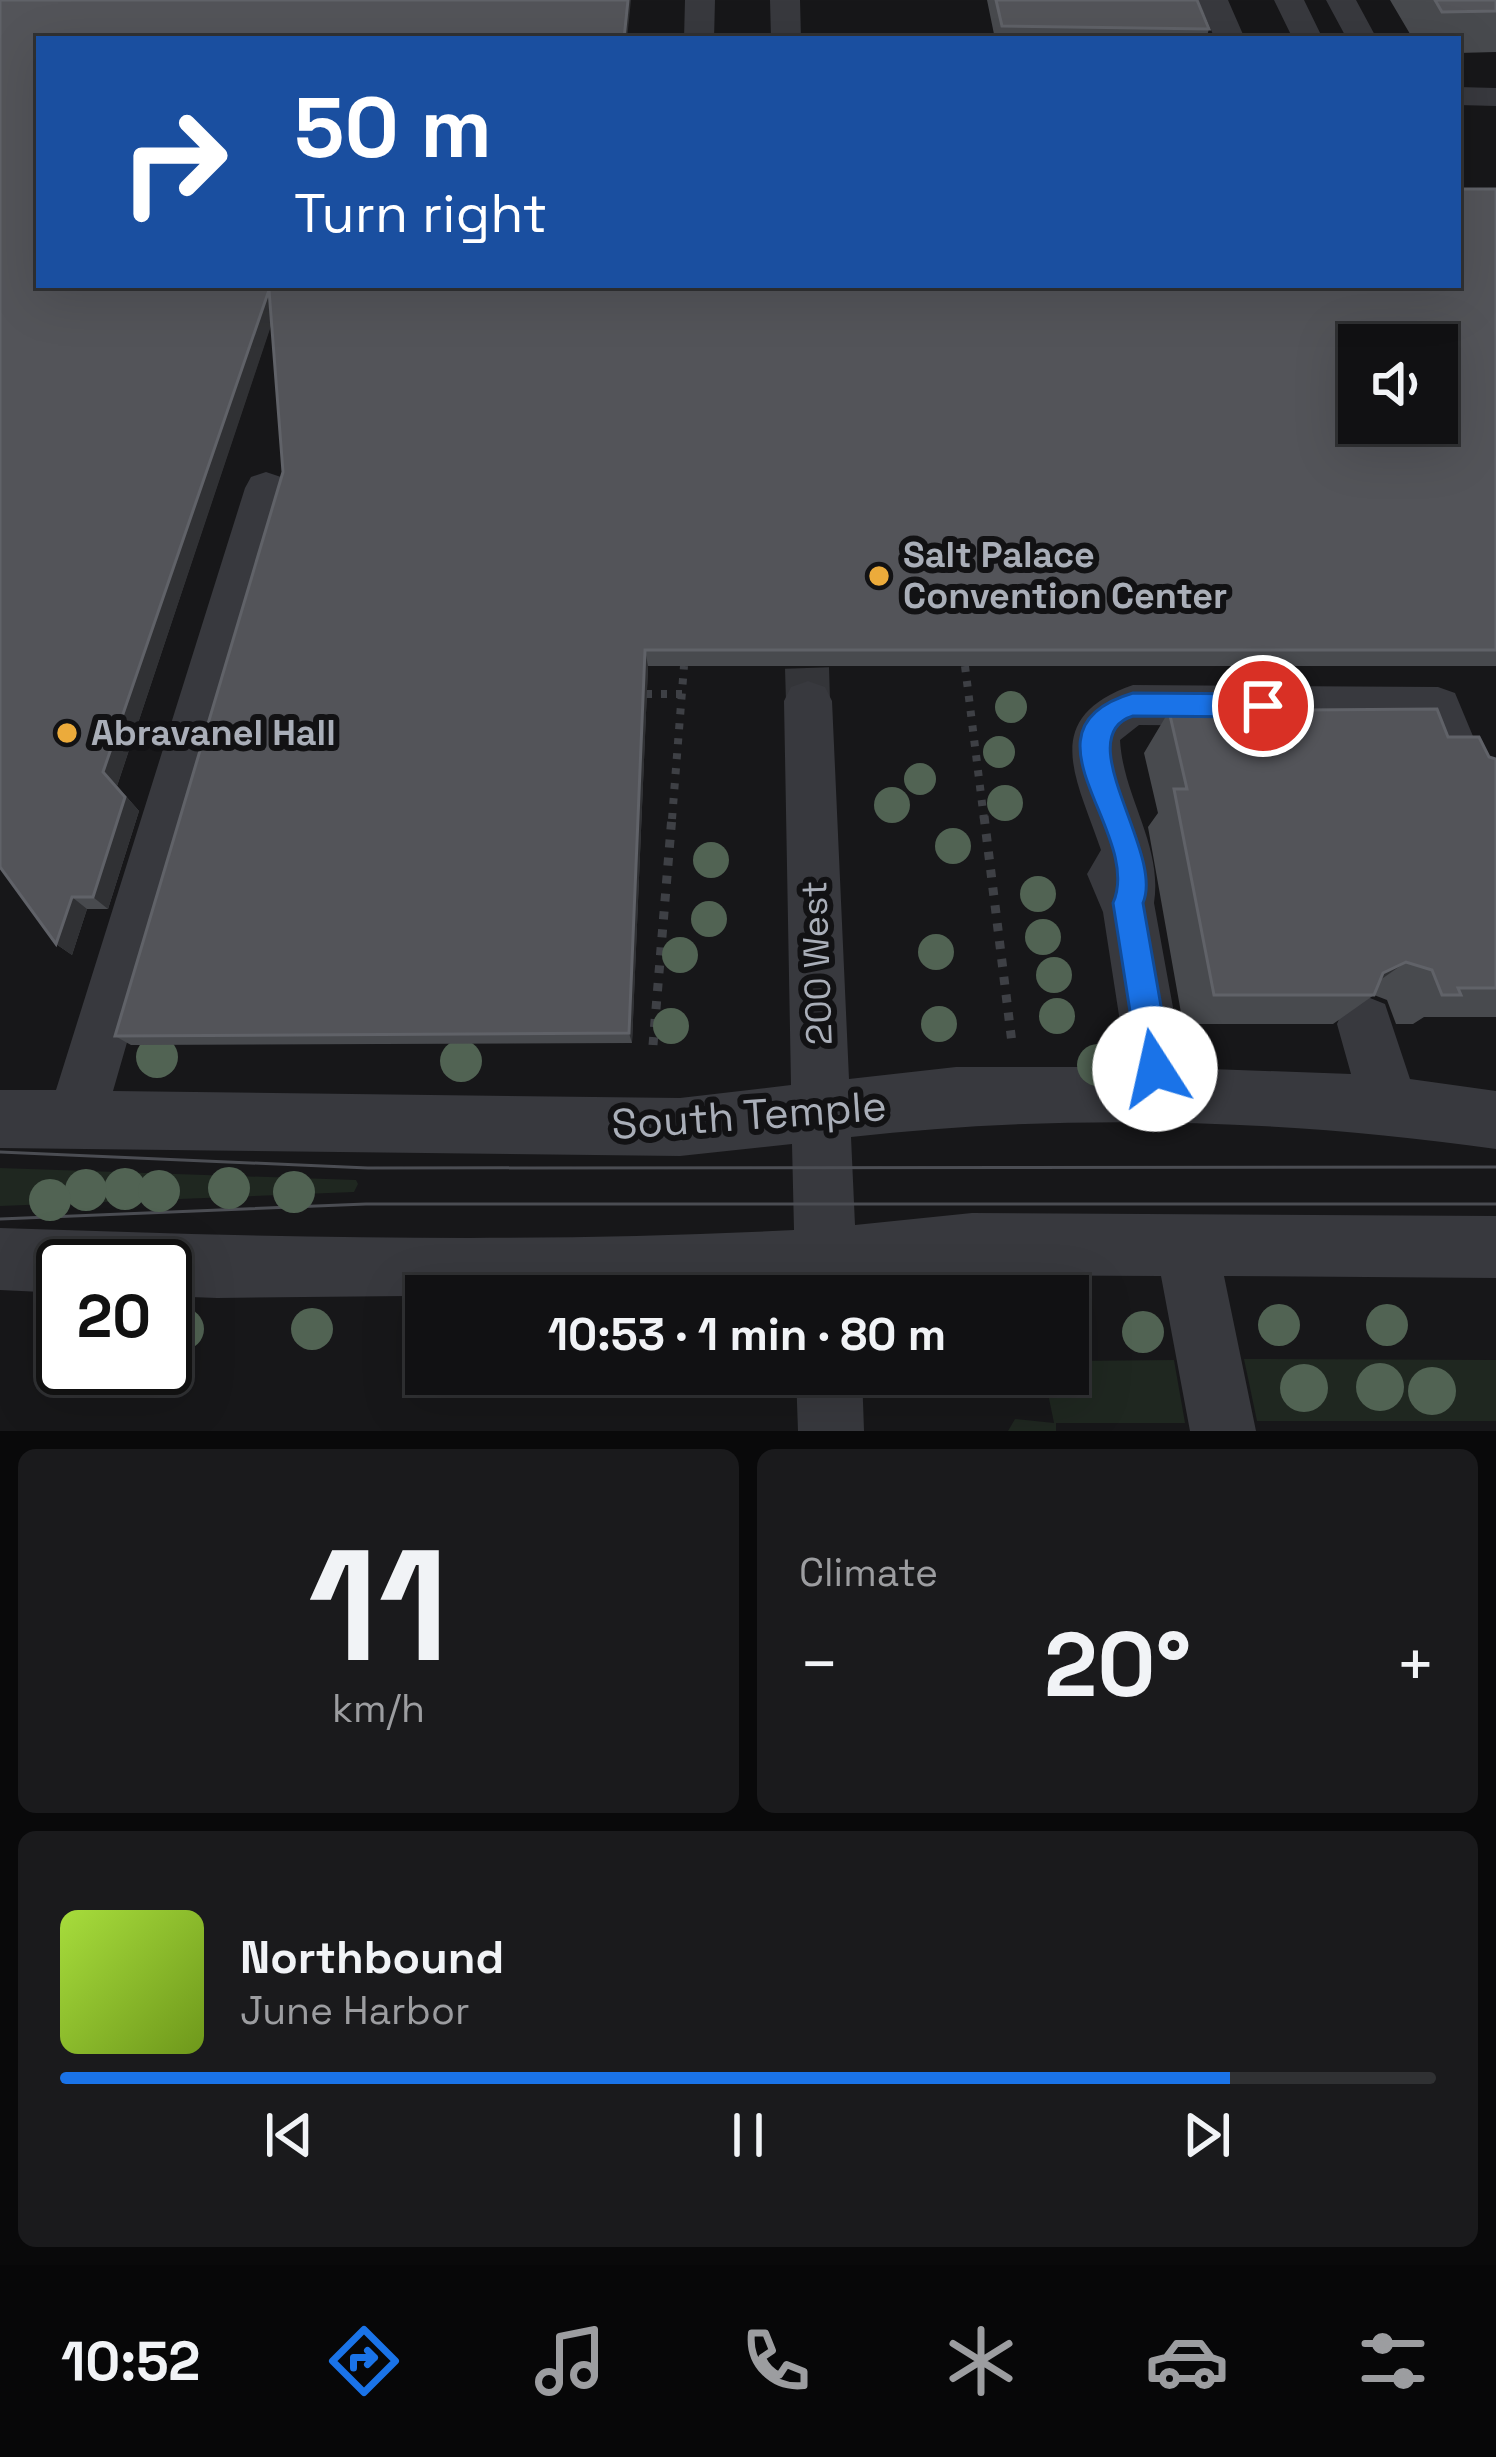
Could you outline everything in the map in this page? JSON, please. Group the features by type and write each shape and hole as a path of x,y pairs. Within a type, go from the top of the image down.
{"street":[{"path":"699,36 700,0"},
{"path":"785,0 786,36"},
{"path":"1213,0 1229,36"},
{"path":"1289,0 1307,36"},
{"path":"1341,0 1360,36"},
{"path":"1461,97 1496,97"},
{"path":"76,1119 266,488"},
{"name":"200 West","path":"808,701 826,1275"},
{"path":"1160,1096 1157,976 1128,903 1115,886 1099,814 1106,800 1095,756 1096,727 1108,712 1133,705 1438,706 1466,777"},
{"path":"1364,1024 1389,1105"},
{"name":"South Temple","path":"0,1119 265,1126 680,1127 956,1096 1160,1096 1389,1105 1496,1120"},
{"path":"839,1275 972,1244 1496,1247"},
{"path":"1186,1244 1223,1431"},
{"path":"0,1259 764,1275"},
{"path":"830,1395 831,1431"}],"path":[{"path":"653,1045 684,666"},
{"path":"965,666 1012,1043"},
{"path":"646,694 682,694"}],"shaded area":[{"path":"0,1168 356,1180 358,1184 354,1192 0,1206"},
{"path":"1244,1359 1496,1360 1496,1421 1257,1421"},
{"path":"1174,1360 1185,1423 1056,1423 1056,1431 1008,1431 1015,1419 1054,1423 1048,1395 1089,1395 1089,1361"}],"building":[{"name":"Salt Palace Convention Center","path":"0,0 628,0 624,36 36,36 36,288 1461,288 1461,189 1496,189 1496,650 645,650 629,1033 115,1036 283,472 269,290 103,772 125,797 93,897 72,897 56,944 0,867"},
{"path":"996,0 1197,0 1209,29 1002,26"},
{"path":"1435,0 1496,0 1496,11 1442,12"},
{"path":"1437,709 1448,737 1479,737 1489,757 1496,759 1496,988 1458,988 1461,995 1442,995 1432,970 1406,962 1383,973 1374,995 1214,995 1174,789 1187,789 1169,711"}],"tunnel":[{"path":"805,602 808,701"}],"tram line":[{"path":"0,1152 368,1168 1496,1167"},
{"path":"0,1219 366,1204 1496,1204"}],"place":[{"name":"Salt Palace Convention Center","path":"879,576"},
{"name":"Abravanel Hall","path":"67,733"}],"route":[{"path":"1155,1069 1128,903 1135,887 1118,815 1106,800 1095,756 1096,727 1108,712 1133,705 1263,706"}]}
